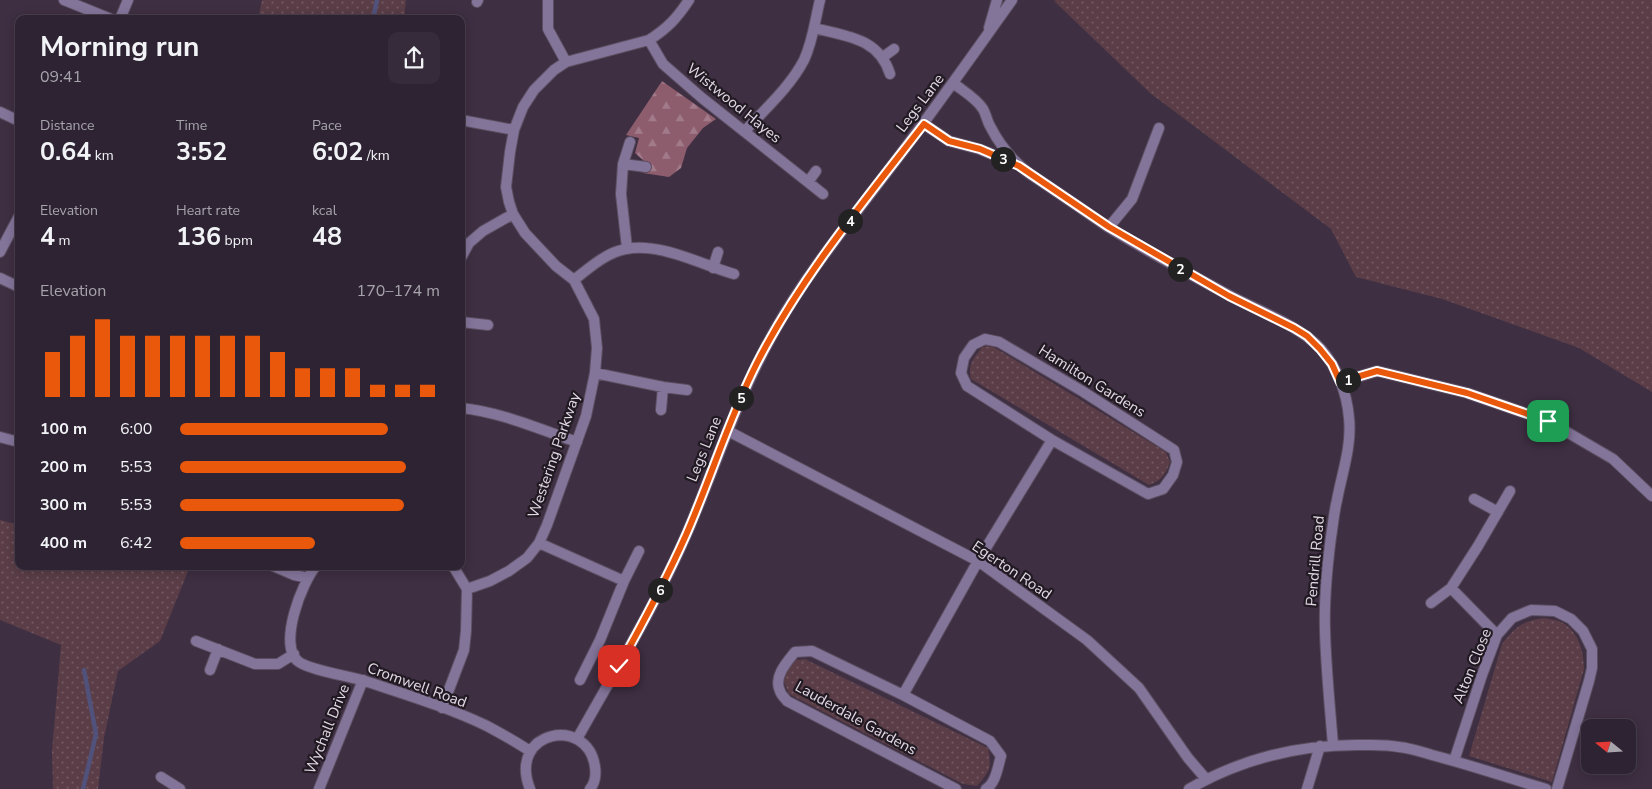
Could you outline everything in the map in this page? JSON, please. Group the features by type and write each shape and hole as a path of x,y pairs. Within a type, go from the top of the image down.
{"street":[{"path":"64,0 101,15"},
{"path":"122,15 128,0"},
{"path":"548,0 548,29 566,62"},
{"name":"Westering Parkway","path":"466,589 490,581 508,571 527,558 539,543 586,416 595,373 597,348 594,319 574,280 556,266 525,233 509,202 506,187 514,130 523,107 534,90 554,70 566,62 649,40 678,17 688,0"},
{"path":"745,131 790,82 804,60 820,0"},
{"name":"Legs Lane","path":"986,36 997,0"},
{"name":"Legs Lane","path":"577,739 650,611 686,534 742,394 775,329 829,249 924,124 1012,0"},
{"path":"814,28 860,40 878,51 887,63 890,74"},
{"name":"Wistwood Hayes","path":"649,40 663,64 702,98 823,194"},
{"path":"883,57 894,49"},
{"path":"954,83 983,109 991,128 1019,166"},
{"path":"0,112 15,119"},
{"path":"465,121 514,130"},
{"path":"924,124 949,141 980,149 1019,166"},
{"path":"1109,227 1132,199 1159,128"},
{"path":"627,248 621,194 623,164 630,142"},
{"path":"623,164 646,167"},
{"name":"Pendrill Road","path":"1019,166 1109,227 1229,296 1307,336 1332,364 1346,399 1350,432 1347,455 1336,501 1331,538 1325,630 1332,745"},
{"path":"808,182 816,171"},
{"path":"465,251 469,244 483,231 514,214"},
{"path":"0,252 15,224"},
{"path":"574,280 608,256 627,248 662,251 734,274"},
{"path":"713,268 718,252"},
{"path":"0,278 15,285"},
{"path":"465,322 488,325"},
{"name":"Hamilton Gardens","path":"985,339 999,342 1082,391 1174,450 1177,462 1173,475 1163,489 1148,494 1052,440 967,386 961,373 964,358 973,345 985,339"},
{"path":"1340,382 1377,371 1467,393 1548,421 1612,459 1652,496"},
{"path":"595,373 687,390"},
{"path":"662,410 663,387"},
{"path":"465,409 487,412 577,442"},
{"name":"Egerton Road","path":"728,431 978,561 1087,640 1139,688 1188,758 1206,780"},
{"path":"0,437 15,441"},
{"path":"903,695 978,561 1052,440"},
{"path":"1431,603 1451,588 1510,491"},
{"path":"1474,499 1498,512"},
{"path":"539,543 624,581"},
{"path":"580,680 600,640 624,581 639,551"},
{"path":"282,570 308,578"},
{"path":"196,641 255,664 278,664 292,651 290,634 294,615 303,587 313,570"},
{"path":"442,708 464,650 466,631 466,589 455,570"},
{"path":"1451,588 1497,636"},
{"name":"Alton Close","path":"1454,761 1497,636 1512,618 1531,610 1555,611 1571,619 1583,631 1592,649 1592,668 1589,681 1557,789"},
{"path":"210,670 218,649"},
{"name":"Cromwell Road","path":"292,651 298,662 363,680 442,708 485,726 530,751"},
{"name":"Lauderdale Gardens","path":"956,789 788,701 780,692 778,680 784,665 796,652 812,651 903,695 990,741 1001,756 997,772 990,787 986,789"},
{"name":"Wychall Drive","path":"319,789 363,680"},
{"path":"530,789 525,777 525,764 530,751 537,743 556,735 567,735 588,747 594,759 596,773 594,788"},
{"path":"1189,789 1233,767 1257,759 1307,747 1332,745 1400,747 1546,789"},
{"path":"1308,789 1320,746"},
{"path":"161,777 180,789"}],"green space":[{"path":"662,81 716,119 703,128 687,148 681,168 669,177 643,173 645,162 635,153 639,138 626,135"}],"shaded area":[{"path":"262,0 406,0 404,15 259,15"},
{"path":"1652,0 1652,392 1579,348 1442,299 1356,277 1331,229 1150,93 1054,1"},
{"path":"992,346 1166,452 1170,462 1165,473 1160,479 1149,485 971,379 970,370 974,358 982,347"},
{"path":"0,520 15,524 15,570 188,570 160,641 118,671 104,738 98,789 53,789 52,751 61,645 0,620"},
{"path":"1544,618 1559,621 1571,629 1579,641 1584,662 1584,669 1552,782 1469,756 1502,644 1511,633 1524,623"},
{"path":"805,659 988,748 990,765 985,777 977,786 963,784 789,694 784,682 787,670 796,660"}],"waterway":[{"path":"374,15 377,0"},
{"path":"83,789 96,734 84,670"}],"route":[{"path":"619,666 650,611 686,534 742,394 775,329 829,249 924,124 949,141 980,149 1019,166 1109,227 1163,259 1229,296 1307,336 1332,364 1340,382 1377,371 1467,393 1548,421"}]}
